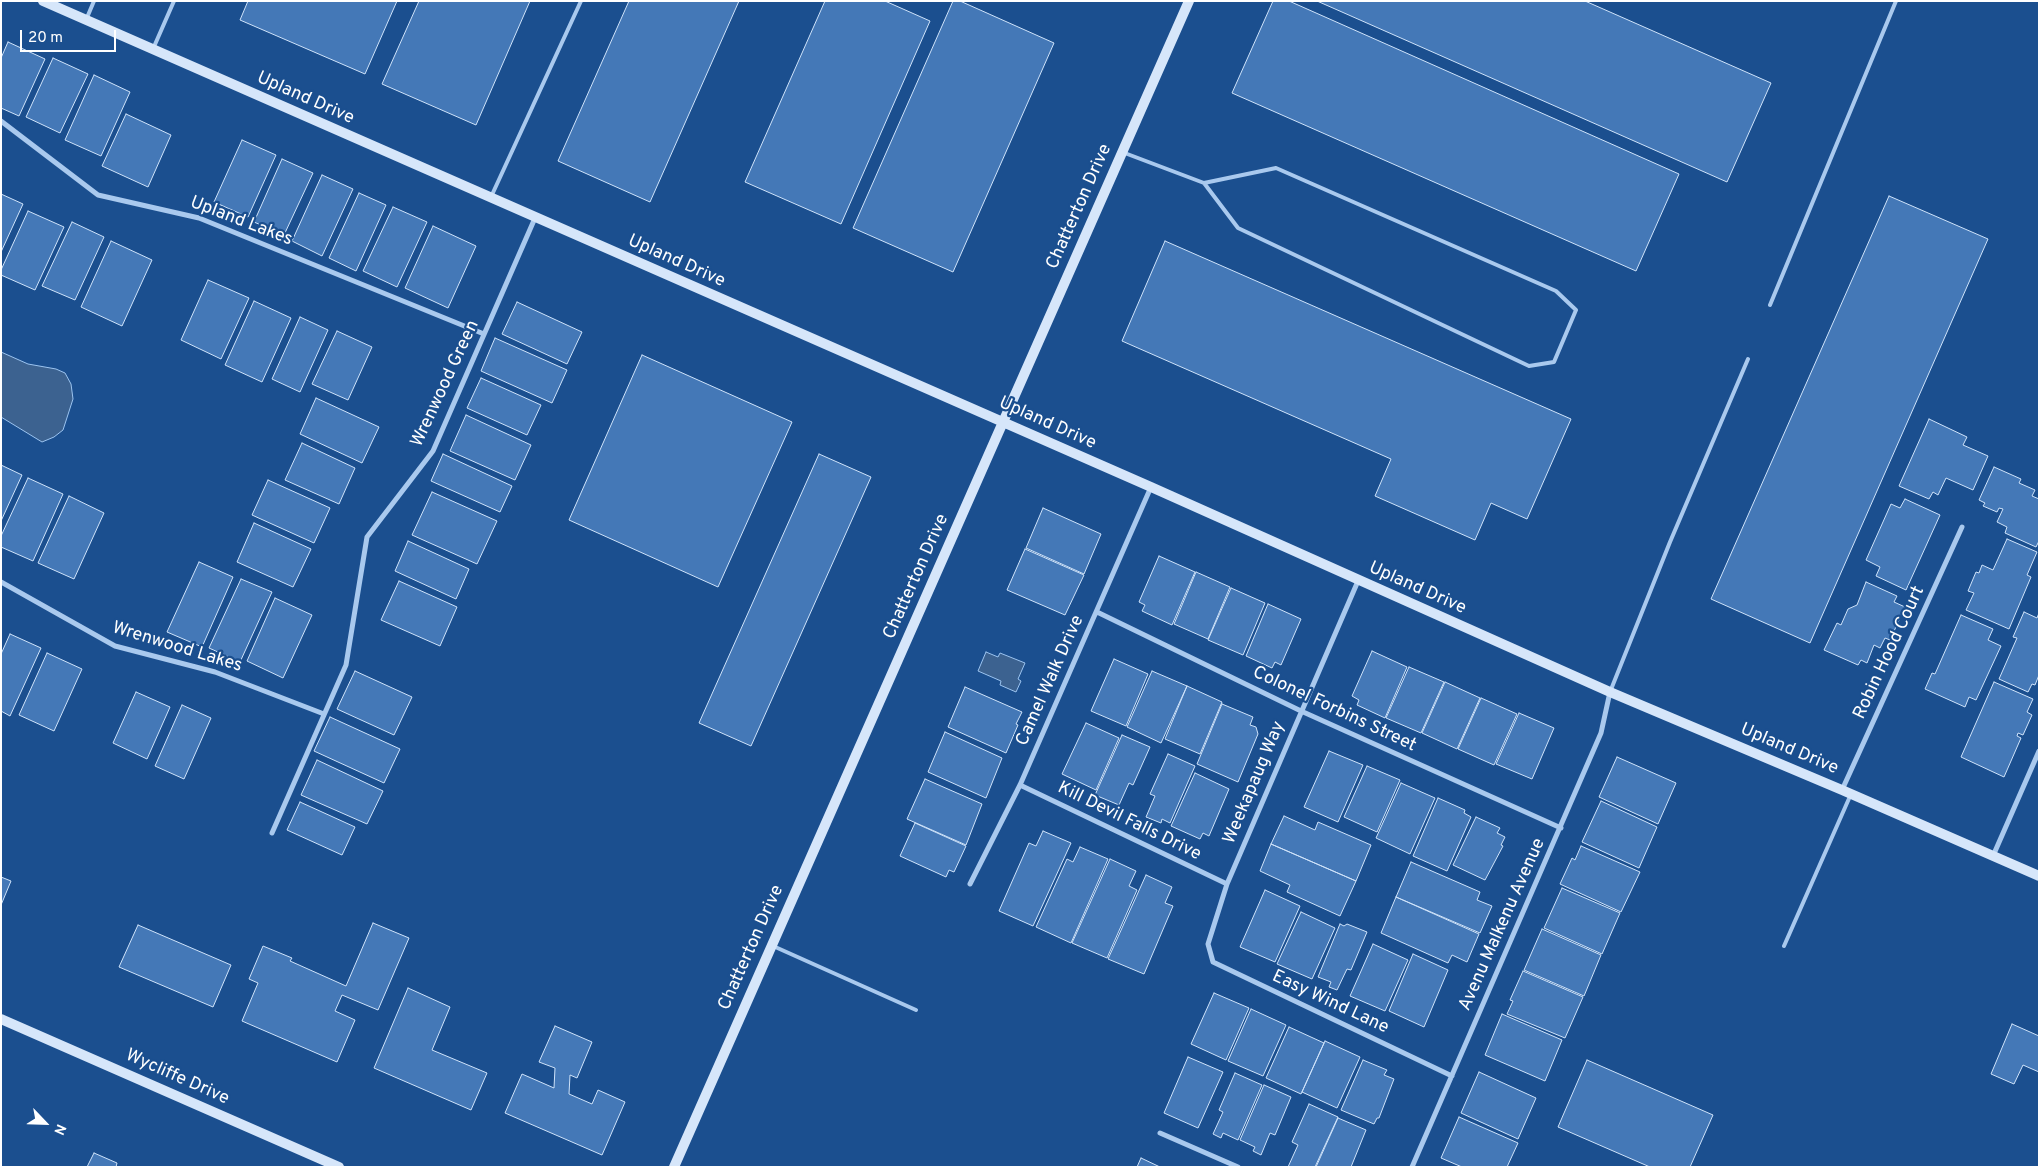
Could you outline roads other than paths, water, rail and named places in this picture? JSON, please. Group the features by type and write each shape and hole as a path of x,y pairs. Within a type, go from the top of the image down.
{"street":[{"name":"Upland Drive","path":"43,1 1151,487 1610,692 1847,792 2039,876"},
{"name":"Chatterton Drive","path":"674,1167 1189,1"},
{"name":"Upland Lakes","path":"1,121 98,195 200,218 484,334"},
{"name":"Wrenwood Green","path":"272,833 346,664 367,537 433,451 535,218"},
{"name":"Camel Walk Drive","path":"970,884 1020,785 1151,487"},
{"name":"Robin Hood Court","path":"1847,792 1962,527"},
{"name":"Weekapaug Way","path":"1208,944 1227,884 1358,581"},
{"name":"Wrenwood Lakes","path":"1,582 115,646 215,672 324,714"},
{"name":"Colonel Forbins Street","path":"1097,612 1301,711 1561,828"},
{"name":"Avenu Malkenu Avenue","path":"1412,1167 1601,733 1610,692"},
{"path":"1993,856 2039,751"},
{"name":"Kill Devil Falls Drive","path":"1020,785 1227,884"},
{"name":"Easy Wind Lane","path":"1208,944 1213,962 1452,1076"},
{"name":"Wycliffe Drive","path":"1,1019 339,1167"},
{"path":"1160,1133 1238,1167"}],"lane":[{"path":"86,20 94,1"},
{"path":"153,50 174,1"},
{"path":"490,198 581,1"},
{"path":"1770,305 1896,1"},
{"path":"1122,152 1204,184 1238,228 1528,366 1554,362 1576,310 1556,290 1276,168 1204,184"},
{"path":"1610,692 1673,533 1748,358"},
{"path":"1784,946 1847,792"},
{"path":"771,945 916,1010"}],"water":[{"path":"1,352 28,364 56,369 65,373 71,384 73,399 63,430 54,437 42,442 1,417"},
{"path":"986,652 998,657 1000,653 1025,663 1018,679 1021,681 1016,692 1000,685 1001,681 978,671"}]}
